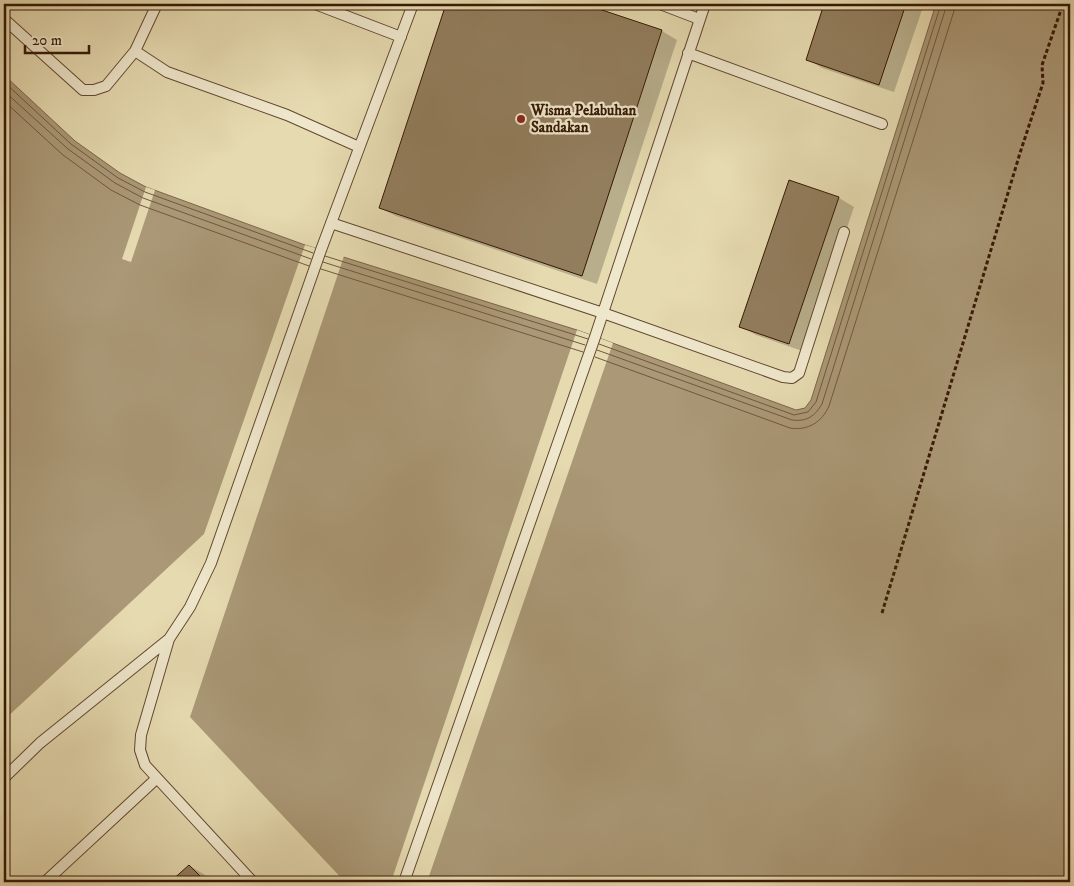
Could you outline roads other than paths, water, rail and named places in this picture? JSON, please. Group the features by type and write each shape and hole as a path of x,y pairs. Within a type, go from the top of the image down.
{"lane":[{"path":"4,19 83,90 94,90 106,86 135,51 157,4"},
{"path":"315,4 401,37"},
{"path":"253,882 145,765 140,750 141,736 169,639 190,607 211,563 331,223 413,4"},
{"path":"660,4 699,19"},
{"path":"404,882 603,313 704,4"},
{"path":"135,51 167,72 287,116 360,147"},
{"path":"688,53 882,124"},
{"path":"331,223 603,313 783,377 792,378 799,373 844,232"},
{"path":"4,778 40,742 169,639"},
{"path":"45,882 156,779"}],"water":[{"path":"936,4 1070,4 1070,882 4,882 4,75 75,141 120,173 146,187 305,245 577,330 796,410 805,408 811,400"}],"place":[{"name":"Wisma Pelabuhan Sandakan","path":"521,119"}]}
